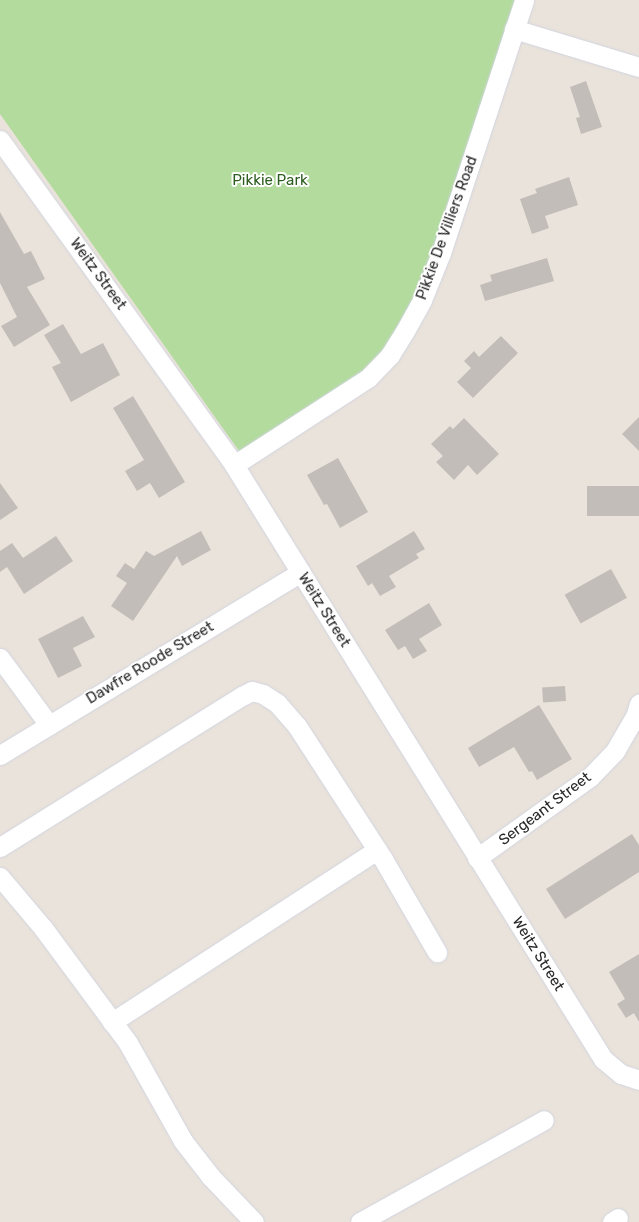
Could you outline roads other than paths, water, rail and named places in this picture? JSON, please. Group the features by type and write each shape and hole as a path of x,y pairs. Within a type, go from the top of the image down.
{"street":[{"name":"Pikkie De Villiers Road","path":"234,465 368,378 390,354 405,331 422,300 441,253 524,0"},
{"path":"514,30 639,67"},
{"name":"Weitz Street","path":"0,140 234,465 602,1059 621,1074 639,1080"},
{"name":"Dawfre Roode Street","path":"0,755 301,572"},
{"path":"0,658 49,725"},
{"path":"0,846 252,691 263,694 277,703 297,726 377,850 437,952"},
{"name":"Sergeant Street","path":"477,858 590,777 615,751 635,716 639,704"},
{"path":"112,1022 377,850"},
{"path":"0,877 43,928 112,1022 153,1085 168,1117 183,1141 210,1176 254,1222"},
{"path":"360,1222 544,1120"}],"park label":[{"name":"Pikkie Park","path":"270,181"}]}
